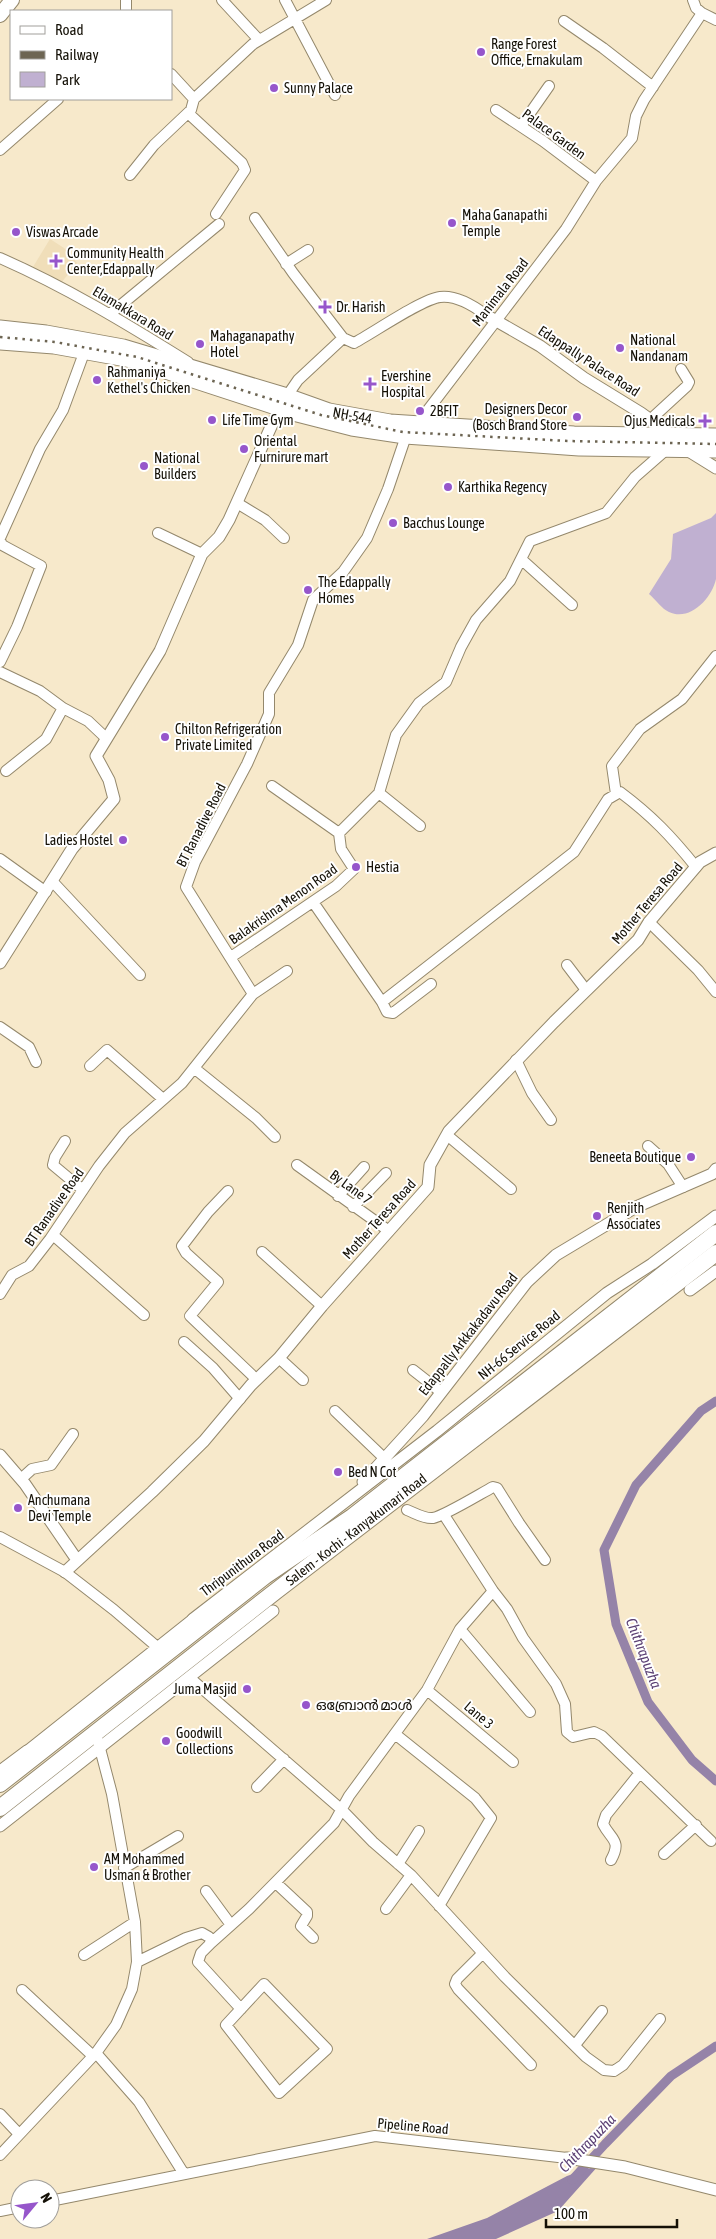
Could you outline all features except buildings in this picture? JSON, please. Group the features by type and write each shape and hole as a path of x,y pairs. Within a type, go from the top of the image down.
{"highway":[{"name":"Salem - Kochi - Kanyakumari Road","path":"0,1784 196,1623 352,1517 716,1234"},
{"name":"Salem - Kochi - Kanyakumari Road","path":"0,1808 97,1740 686,1284 716,1253"}],"main road":[{"path":"0,15 12,0"},
{"name":"NH-544","path":"0,328 46,332 123,347 297,414 352,428 406,436 469,442 579,448 670,443"},
{"name":"NH-544","path":"0,342 54,346 132,360 196,375 228,391 281,408 328,410 390,422 670,443 716,450"},
{"name":"NH-544","path":"693,446 716,436"}],"street":[{"path":"222,0 259,40"},
{"path":"285,0 335,95"},
{"path":"130,175 154,145 188,113 194,99 259,40 326,0"},
{"path":"693,0 696,8 716,20"},
{"name":"Manimala Road","path":"418,423 491,318 566,229 596,181 632,138 636,116 702,13"},
{"path":"564,21 603,48 653,87"},
{"path":"172,75 194,99"},
{"path":"520,126 549,86"},
{"path":"0,150 57,100"},
{"name":"Palace Garden","path":"496,110 596,181"},
{"path":"110,314 218,219 245,170 242,163 188,113"},
{"path":"255,218 286,264 343,338 354,343 424,303 442,296 464,302 491,318"},
{"path":"286,264 308,250"},
{"name":"Elamakkara Road","path":"0,258 42,276 110,314 196,375"},
{"name":"Edappally Palace Road","path":"491,318 540,346 584,378 650,420 670,443"},
{"path":"0,963 72,849 114,799 109,780 96,756 160,651 202,554 219,537 238,503 281,408 298,380 343,338"},
{"path":"0,662 17,627 41,566 1,539 40,449 63,410 84,352"},
{"path":"650,420 687,386 689,382 681,369"},
{"name":"BT Ranadive Road","path":"0,1294 12,1275 29,1266 53,1235 99,1166 125,1133 182,1083 253,994 186,887 195,862 250,756 269,714 270,693 298,645 313,600 343,572 367,538 388,489 406,436 418,423"},
{"path":"272,786 338,833 379,792 396,735 419,703 446,682 461,647 476,620 510,581 530,541 606,513 635,477 670,443"},
{"path":"693,446 716,468"},
{"path":"238,503 265,520 284,538"},
{"path":"158,532 202,554"},
{"path":"521,559 572,605"},
{"path":"616,794 612,766 640,729 682,699 716,656"},
{"path":"0,672 40,691 63,708 88,722 106,738"},
{"path":"6,771 46,739 63,708"},
{"path":"379,792 420,826"},
{"path":"382,1002 574,852 608,799 620,792 669,833 696,867"},
{"name":"Balakrishna Menon Road","path":"231,958 336,886 354,869 341,849 338,833"},
{"name":"Mother Teresa Road","path":"65,1572 198,1448 256,1379 279,1358 322,1306 428,1187 430,1165 447,1135 516,1060 638,940 649,922 700,862 716,853"},
{"path":"0,859 46,892"},
{"path":"52,881 140,975"},
{"path":"313,902 387,1012 393,1013 431,984"},
{"path":"649,922 698,970 716,992"},
{"path":"567,965 586,990"},
{"path":"253,994 287,971"},
{"path":"0,1027 29,1047 36,1062"},
{"path":"90,1066 107,1050 163,1100"},
{"path":"516,1060 532,1093 551,1120"},
{"path":"194,1068 256,1118 275,1137"},
{"path":"447,1135 511,1189"},
{"path":"65,1141 55,1157 53,1165 83,1190"},
{"path":"648,1146 668,1164 682,1187"},
{"name":"By Lane 7","path":"297,1165 389,1231"},
{"path":"338,1196 364,1168"},
{"name":"Edappally Arkkakadavu Road","path":"344,1502 423,1416 527,1282 556,1255 636,1207 712,1174 716,1169"},
{"path":"353,1207 386,1173"},
{"path":"228,1191 208,1212 182,1246 186,1253 218,1282 190,1316 256,1379"},
{"name":"NH-66 Service Road","path":"344,1502 437,1431 607,1293 652,1264 716,1216"},
{"path":"53,1235 144,1315"},
{"path":"262,1252 322,1306"},
{"path":"686,1284 716,1271"},
{"path":"184,1342 212,1368 240,1399"},
{"path":"279,1358 303,1380"},
{"path":"413,1370 442,1392"},
{"path":"335,1411 384,1458"},
{"path":"21,1479 32,1469 51,1465 73,1434"},
{"path":"0,1455 21,1479 76,1560"},
{"path":"407,1510 423,1517 433,1518 493,1487 497,1488 545,1560"},
{"name":"Thripunithura Road","path":"27,1751 156,1646 196,1623 344,1502"},
{"path":"444,1514 492,1592 507,1609 523,1638 539,1657 560,1693 567,1719 565,1728 567,1732 573,1737 594,1732 607,1740 639,1774 696,1825 710,1841"},
{"path":"0,1537 65,1572 156,1646"},
{"path":"241,2009 198,1962 201,1953 276,1883 290,1866 334,1823 348,1796 427,1690 460,1630 492,1592"},
{"path":"0,1826 97,1740 190,1678 268,1606"},
{"path":"460,1630 530,1712"},
{"path":"190,1678 342,1810 373,1842 411,1875 483,1953 574,2045 604,2070 614,2070 623,2064 660,2019"},
{"name":"Lane 3","path":"427,1690 513,1762"},
{"path":"395,1734 475,1798 490,1818 439,1906"},
{"path":"0,2155 95,2055 116,2025 132,1989 138,1962 135,1922 112,1794 97,1740"},
{"path":"0,1771 27,1751"},
{"path":"257,1787 284,1759"},
{"path":"612,1860 617,1850 616,1843 603,1824 606,1815 639,1774"},
{"path":"664,1854 696,1825"},
{"path":"398,1864 419,1831"},
{"path":"124,1868 178,1836"},
{"path":"386,1909 411,1875"},
{"path":"276,1883 307,1912 301,1926 313,1938"},
{"path":"206,1891 232,1925"},
{"path":"84,1955 135,1922"},
{"path":"138,1962 202,1932 209,1937 211,1943"},
{"path":"483,1953 457,1979 458,1989 531,2065"},
{"path":"264,1984 328,2049 279,2093 226,2025 241,2009 264,1984"},
{"path":"22,1990 95,2055 139,2102 184,2174"},
{"path":"574,2045 602,2011"},
{"path":"0,2114 19,2134"},
{"name":"Pipeline Road","path":"60,2199 375,2136 567,2158 625,2167 716,2190"}],"shaded area":[{"name":"Community Health Center,Edappally","path":"50,239 64,248 77,263 61,283 33,267"},
{"path":"599,2165 558,2211 496,2239 427,2239 487,2218 567,2176"}],"green space":[{"path":"716,513 716,579 710,594 699,606 685,614 666,611 649,594 671,559 673,534 711,518"}],"waterway":[{"name":"Chithrapuzha","path":"716,1401 701,1411 636,1485 604,1550 616,1624 648,1702 692,1760 716,1781"},
{"name":"Chithrapuzha","path":"572,2180 671,2076 716,2046"}],"railway":[{"path":"0,337 55,342 137,357 321,415 403,432 568,441 716,444"}],"place":[{"name":"Range Forest Office, Ernakulam","path":"481,52"},
{"name":"Sunny Palace","path":"274,88"},
{"name":"Maha Ganapathi Temple","path":"452,223"},
{"name":"Viswas Arcade","path":"16,232"},
{"name":"Community Health Center,Edappally","path":"56,261"},
{"name":"Dr. Harish","path":"325,307"},
{"name":"Mahaganapathy Hotel","path":"200,344"},
{"name":"National Nandanam","path":"620,348"},
{"name":"Rahmaniya Kethel's Chicken","path":"97,380"},
{"name":"Evershine Hospital","path":"370,384"},
{"name":"2BFIT","path":"420,411"},
{"name":"Designers Decor (Bosch Brand Store","path":"577,417"},
{"name":"Life Time Gym","path":"212,420"},
{"name":"Ojus Medicals","path":"705,421"},
{"name":"Oriental Furnirure mart","path":"244,449"},
{"name":"National Builders","path":"144,466"},
{"name":"Karthika Regency","path":"448,487"},
{"name":"Bacchus Lounge","path":"393,523"},
{"name":"The Edappally Homes","path":"308,590"},
{"name":"Chilton Refrigeration Private Limited","path":"165,737"},
{"name":"Ladies Hostel","path":"123,840"},
{"name":"Hestia","path":"356,867"},
{"name":"Beneeta Boutique","path":"691,1157"},
{"name":"Renjith Associates","path":"597,1216"},
{"name":"Bed N Cot","path":"338,1472"},
{"name":"Anchumana Devi Temple","path":"18,1508"},
{"name":"Juma Masjid","path":"247,1689"},
{"name":"ഒബ്രോൻ മാൾ","path":"306,1705"},
{"name":"Goodwill Collections","path":"166,1741"},
{"name":"AM Mohammed Usman & Brother","path":"94,1867"}]}
